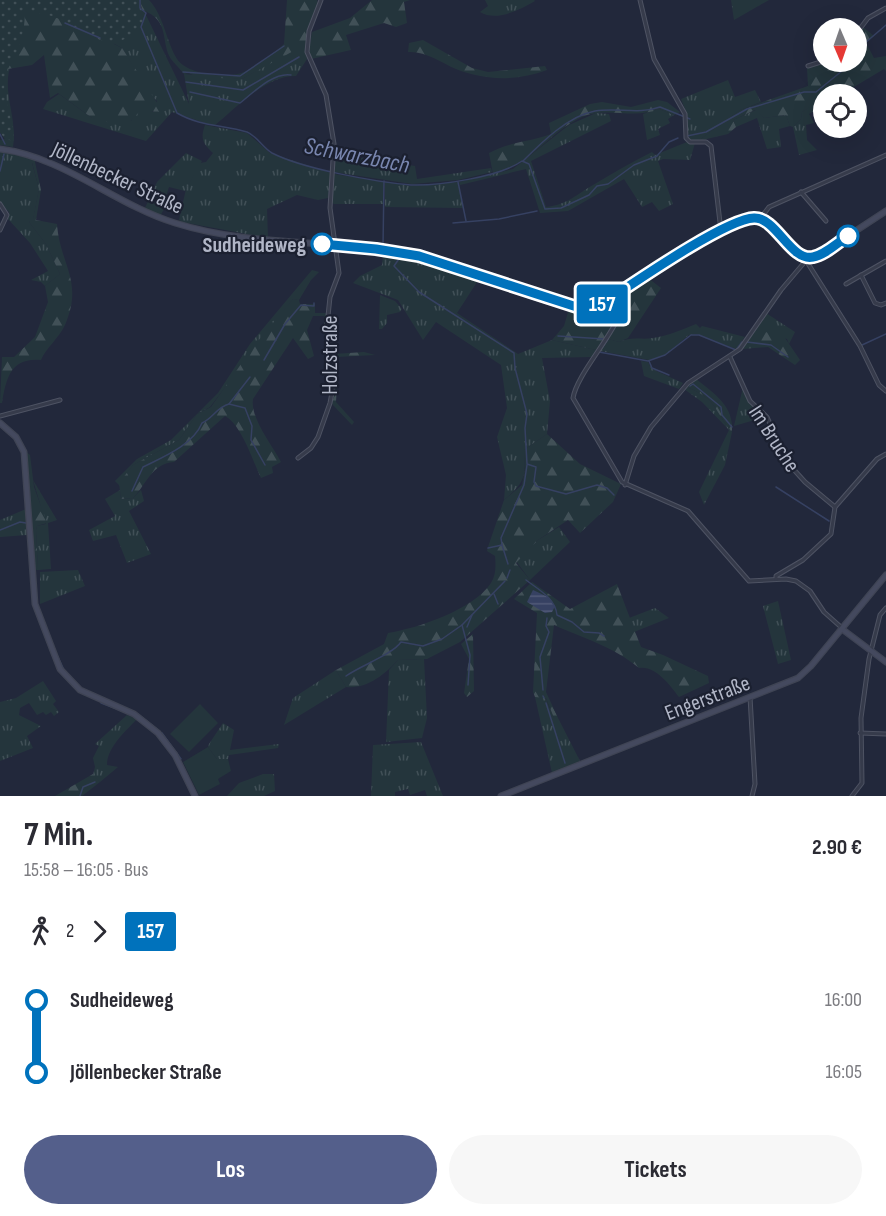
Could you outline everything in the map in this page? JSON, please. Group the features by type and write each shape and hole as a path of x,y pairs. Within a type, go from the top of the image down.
{"street":[{"path":"321,0 309,31 307,52 326,94 334,144 330,201 333,244"},
{"path":"640,0 651,52 685,117 686,138 690,142 708,143 712,151 721,231"},
{"path":"867,19 886,8"},
{"path":"808,66 813,64"},
{"name":"Jöllenbecker Straße","path":"0,149 30,155 55,165 137,209 177,224 249,238 333,244 419,256 582,310 594,308 721,231 747,220 760,219"},
{"path":"886,156 769,207 760,219 807,260 860,346 879,385 886,391"},
{"path":"801,192 826,221"},
{"path":"0,204 8,215 0,230"},
{"path":"625,485 634,456 651,427 688,383 740,349 781,290 807,260 819,255 886,211"},
{"name":"Holzstraße","path":"298,458 316,440 333,393 333,364 328,316 330,297 339,273 333,244"},
{"path":"846,284 886,261"},
{"path":"861,275 875,303 881,305 886,303"},
{"path":"624,289 623,300 612,329 585,372 573,398 625,485 693,515 747,580 792,580 801,584 842,629 886,662"},
{"name":"Im Bruche","path":"730,357 750,401 767,417 787,462 805,482 835,507"},
{"path":"0,416 60,400"},
{"path":"0,423 16,437 24,452 36,609 60,669 80,690 134,714 158,733 177,758 195,796"},
{"path":"776,579 776,576 803,560 831,534 835,507 877,459 886,454"},
{"name":"Engerstraße","path":"501,796 801,676 886,575"},
{"path":"852,796 861,786 863,777 860,733 872,651 880,615 886,608"},
{"path":"750,697 755,784 752,796"},
{"path":"860,733 886,734"}],"green space":[{"path":"0,0 139,0 140,8 145,13 189,104 184,74 242,79 296,48 306,49 307,59 296,76 285,77 263,87 214,126 172,112 146,141 43,109 47,102 59,94 92,118 131,121 137,111 146,109 154,112 157,101 150,94 122,48 100,36 12,61 8,93 13,125 13,147 0,145 0,140 5,139 0,132"},
{"path":"0,0 139,0 140,8 146,15 136,34 111,45 64,23 66,19 24,10 25,21 21,40 7,71 4,85 14,141 5,139 0,132"},
{"path":"140,0 149,0 154,6 173,52 182,64 199,72 220,75 239,74 246,71 266,59 284,44 287,0 317,0 318,4 308,31 306,49 297,49 242,79 197,77 189,73 184,74 171,59 161,25 151,14 142,10"},
{"path":"372,0 410,0 404,2 407,23 396,27 384,23 346,35 351,50 311,59 309,50 312,32 350,18"},
{"path":"485,0 535,1 515,11 494,16 480,12 488,6"},
{"path":"731,0 769,0 734,20"},
{"path":"24,9 27,12 66,20 122,48 163,112 138,113 125,127 92,118 58,93 50,98 44,55 32,65 8,69 18,47"},
{"path":"867,30 874,36 867,42"},
{"path":"423,40 472,68 488,72 545,66 547,70 513,78 479,76 456,69 427,55 408,52 409,43"},
{"path":"867,45 874,58 886,56 886,71 884,69 859,84 813,84 813,105 802,112 801,119 793,127 790,126 786,115 764,118 755,110 733,120 736,127 728,134 698,141 740,110 808,86 807,68 813,66 813,72 867,72"},
{"path":"728,80 735,97 755,90 761,102 740,110 698,141 690,140 686,128 687,114 681,99"},
{"path":"658,100 667,102 680,112 674,115 659,109 640,113 591,114 559,131 519,163 493,174 489,153 551,134 549,123 590,104 602,102 631,107"},
{"path":"813,104 813,112 809,114 813,123 806,125 807,140 817,150 799,155 793,127 801,119 802,112"},
{"path":"659,109 674,115 668,119 670,123 658,129 660,135 647,140 643,114"},
{"path":"756,110 764,118 786,115 790,126 779,129 781,147 767,149 757,118 736,127 733,120"},
{"path":"596,113 609,114 611,121 531,161 546,207 566,202 652,152 655,155 687,142 695,143 690,160 663,159 658,161 673,204 659,211 652,202 642,207 624,179 568,211 540,213 526,169 460,185 459,182 513,169 569,125"},
{"path":"205,125 247,133 270,153 331,173 328,198 318,200 297,195 267,209 268,238 182,222 179,220 186,189 200,163 206,162 213,153 203,141"},
{"path":"0,151 35,160 32,163 39,189 33,220 29,222 46,244 60,274 45,286 41,282 31,280 48,271 30,243 8,219 9,212 0,203"},
{"path":"186,153 202,161 185,191 169,187 166,196 167,204 160,216 145,208 157,182"},
{"path":"336,154 415,166 417,179 491,168 492,172 458,180 412,184 334,172"},
{"path":"32,162 35,162 41,190 36,220 57,224 72,285 72,296 65,325 59,334 41,360 23,362 12,371 2,403 0,403 2,357 14,357 35,337 48,302 45,286 60,274 46,244 29,222 33,219 39,189"},
{"path":"334,174 384,182 383,204 334,204 331,202"},
{"path":"385,182 412,186 458,182 463,208 385,207"},
{"path":"383,254 419,261 479,279 457,313 518,354 552,340 596,350 592,357 542,358 550,401 547,434 524,450 523,478 504,500 506,475 497,437 507,408 501,365 436,322 423,340 398,300 353,283 360,276 382,265"},
{"path":"312,270 319,272 311,280 299,300 293,299 210,407 197,414 218,393 250,344"},
{"path":"648,278 661,288 628,338 619,342 605,338 596,350 552,340 564,326 569,309 580,311 600,307"},
{"path":"380,295 395,301 402,309 400,312 387,315 387,323 382,329 379,329"},
{"path":"293,299 299,300 300,304 315,304 315,313 327,313 328,330 333,330 334,354 364,352 375,355 336,357 338,368 336,402 354,422 352,425 332,404 335,381 329,380 324,340 324,316 313,316 307,330 314,356 308,359 293,338 253,399 258,423 281,462 272,467 273,473 261,478 241,435 231,420 225,416 174,462 160,466 133,498 121,499 119,483 133,465 179,440 197,414 211,407 253,347"},
{"path":"766,313 795,332 789,344 787,339 754,330"},
{"path":"696,324 700,328 702,326 745,337 736,349 697,334 689,335 665,355 649,360 600,351 609,339 619,342 628,339 659,337"},
{"path":"754,330 783,335 800,360 795,365 768,347 742,349"},
{"path":"641,361 648,362 652,369 683,383 679,389 644,376"},
{"path":"696,379 722,401 730,415 732,432 704,396 686,387"},
{"path":"686,387 704,396 732,432 725,465 704,505 699,492 729,430 702,402 684,389"},
{"path":"743,387 749,401 765,417 734,426"},
{"path":"197,414 179,440 133,465 120,486 115,481 137,459 171,440"},
{"path":"547,434 580,464 621,484 613,502 580,533 568,520 538,540 516,563 530,580 460,642 427,659 398,660 375,680 361,686 346,687 336,670 384,644 388,633 429,622 472,602 491,583 494,577 495,556 487,551 504,500 522,485 525,469 524,450"},
{"path":"25,451 30,455 34,487 47,523 37,526 36,530 38,570 35,570"},
{"path":"33,480 57,520 48,523 51,569 38,570 36,530 37,526 46,524"},
{"path":"120,490 121,499 133,498 141,490 144,501 129,511 151,554 127,563 116,535 93,541 89,530 115,516 105,499"},
{"path":"26,509 27,535 0,537 0,520"},
{"path":"559,527 570,542 530,580 516,561 538,540"},
{"path":"78,570 85,586 40,604 40,572"},
{"path":"532,582 570,609 617,584 641,647 708,676 709,683 679,697 667,682 651,670 639,668 609,649 554,625 546,692 558,718 554,718 546,698 535,697 533,692 537,613 514,599"},
{"path":"778,601 791,660 778,664 763,606"},
{"path":"655,608 669,618 634,632 629,618"},
{"path":"473,634 474,691 467,697 464,693 469,659 461,644"},
{"path":"424,659 427,718 422,738 386,742 389,670 398,660"},
{"path":"336,670 346,687 284,725 293,698"},
{"path":"43,681 56,701 53,704 59,712 54,716 51,712 46,715 43,712 37,715 29,703 20,708 19,715 41,726 27,736 33,748 0,761 0,702 16,698"},
{"path":"535,697 545,697 554,718 558,718 580,761 552,773"},
{"path":"200,704 218,723 189,752 170,734"},
{"path":"127,715 137,719 118,740 108,758 107,765 118,767 100,782 93,775 95,767 93,758 99,746 95,744"},
{"path":"223,723 234,730 230,750 279,744 278,748 229,755 228,759 217,759 208,747"},
{"path":"421,742 443,796 427,796 425,790 410,795 408,789 395,792 395,796 371,796 373,745"},
{"path":"208,747 217,759 228,759 231,771 218,779 220,784 199,795 183,762"},
{"path":"93,774 100,782 82,796 55,796"},
{"path":"263,774 274,774 275,791 264,796 227,796 239,783"}],"water":[{"path":"533,590 548,597 555,606 552,612 545,613 527,602"}],"waterway":[{"name":"Schwarzbach","path":"140,0 140,8 146,13 141,27 177,113 202,123 247,132 272,153 320,169 379,181 423,185 484,176 512,167 522,161 529,164 545,209 561,208 589,195 597,186 608,184 634,165 657,156 669,142 678,138"},
{"path":"65,23 100,38"},
{"name":"Schwarzbach","path":"867,41 886,25"},
{"path":"183,72 240,76 284,46"},
{"path":"186,82 243,90 299,57"},
{"name":"Schwarzbach","path":"687,136 706,132 747,109 804,92 816,92 841,72"},
{"path":"190,92 240,103 270,80 291,75"},
{"path":"523,161 565,124 595,111 644,110 660,107 690,119"},
{"path":"0,134 5,144"},
{"path":"0,171 4,154"},
{"path":"383,246 384,181"},
{"path":"458,182 466,221"},
{"path":"453,223 499,219 537,211"},
{"path":"747,217 755,216"},
{"path":"721,233 747,222"},
{"path":"634,285 701,244"},
{"path":"382,253 401,256 394,266 419,292 514,353 515,368 527,414 525,428 527,464 536,467 534,482 536,486 566,494 597,485 607,488 614,495"},
{"path":"401,256 479,278"},
{"path":"469,269 566,303"},
{"path":"597,304 613,294"},
{"path":"264,360 285,324 301,305 314,306 314,303"},
{"path":"571,305 578,307"},
{"path":"582,312 598,308"},
{"path":"862,345 886,334"},
{"path":"599,352 648,361 665,355 691,335 699,335 736,350 742,342"},
{"path":"558,336 604,339"},
{"path":"602,348 608,339"},
{"path":"747,342 771,345 788,357"},
{"path":"649,361 652,368 669,375"},
{"path":"250,377 229,404 245,408 252,426 251,440 265,465"},
{"path":"690,386 693,384 721,407 722,415 732,427"},
{"path":"132,491 143,467 185,444 198,431 202,423 229,404"},
{"path":"488,548 502,545 501,538 524,485 527,465"},
{"path":"776,487 829,521"},
{"path":"0,530 20,522 26,523"},
{"path":"502,545 508,564"},
{"path":"507,578 510,570"},
{"path":"526,580 550,599 557,615 572,622 584,632 599,633 604,636"},
{"path":"468,685 470,655 462,625 505,581"},
{"path":"494,594 498,604"},
{"path":"467,627 472,615"},
{"path":"543,690 540,657 549,632 546,626 547,618"},
{"path":"346,676 391,651 401,642 423,646 442,639 462,625"},
{"path":"57,655 65,672"},
{"path":"101,703 125,712"},
{"path":"546,703 565,763"},
{"path":"138,714 157,729"},
{"path":"162,733 181,759"},
{"path":"80,796 83,787 95,782"}],"bus line":[{"name":"157","path":"322,244 419,256 573,308 586,310 599,306 707,238 752,218 765,222 798,253 808,258 819,255 848,236"}],"place":[{"name":"Sudheideweg","path":"322,244"}]}
